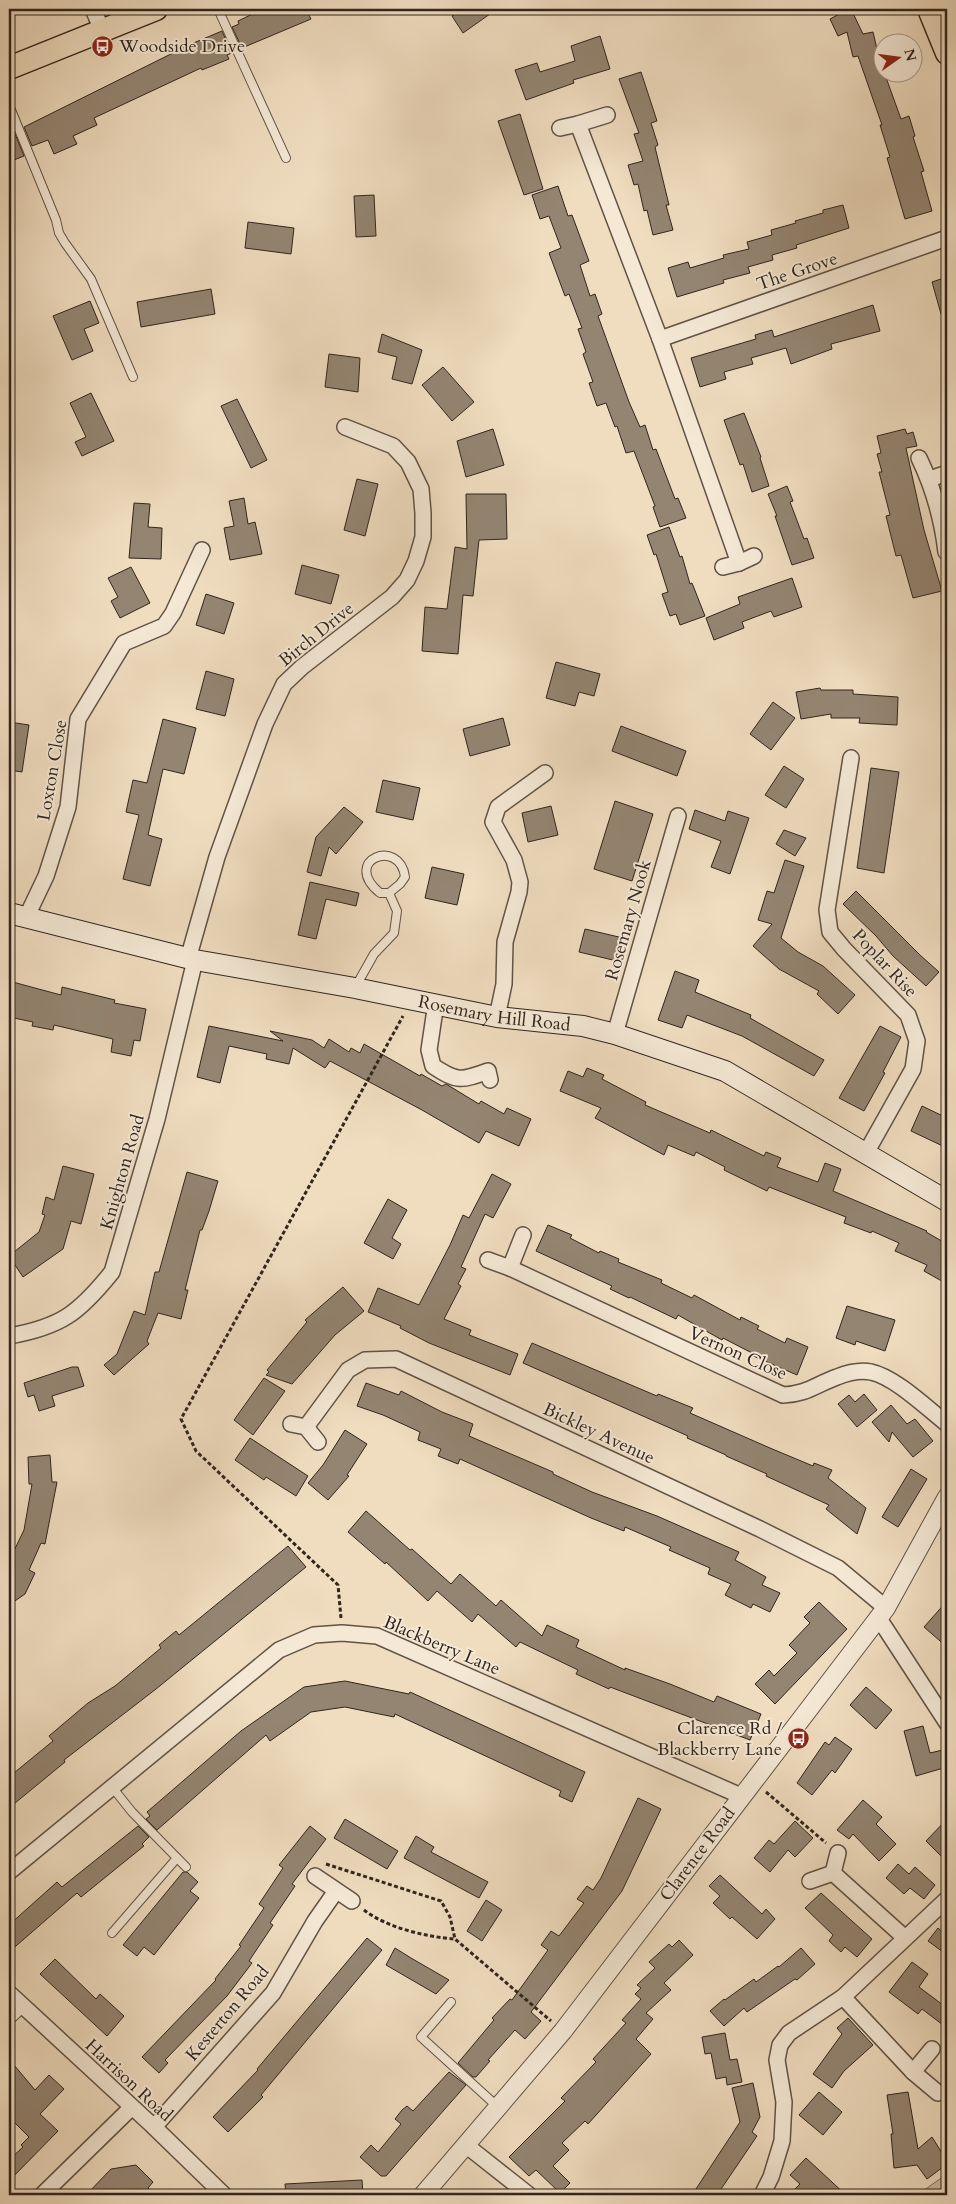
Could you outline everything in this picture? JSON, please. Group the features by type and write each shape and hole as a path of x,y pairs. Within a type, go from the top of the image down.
{"main road":[{"path":"9,68 156,9"},
{"path":"929,9 947,53"},
{"name":"Rosemary Hill Road","path":"18,915 192,960 436,1003 497,1017 583,1026 615,1034 725,1071 947,1201"}],"street":[{"path":"93,9 102,30"},
{"path":"560,128 607,114"},
{"path":"578,124 660,339 739,563"},
{"name":"The Grove","path":"660,339 947,238"},
{"name":"Birch Drive","path":"192,960 217,858 265,724 284,684 302,667 392,597 407,580 416,561 422,537 421,489 408,462 392,446 352,436"},
{"path":"920,458 930,479 943,520 946,552"},
{"path":"930,479 947,473"},
{"name":"Loxton Close","path":"18,915 46,876 68,807 78,719 124,643 164,626 173,614 202,550"},
{"path":"722,567 739,563 754,556"},
{"name":"Poplar Rise","path":"852,758 827,910 830,932 908,1015 917,1041 913,1069 866,1153"},
{"path":"497,1017 504,984 505,942 520,882 514,860 493,822 498,807 545,773"},
{"name":"Rosemary Nook","path":"615,1034 678,816"},
{"name":"Knighton Road","path":"9,1336 32,1332 55,1324 77,1309 97,1291 112,1272 157,1119 192,960"},
{"path":"436,1003 429,1050 433,1066 452,1078 469,1078 488,1071 490,1080"},
{"path":"510,1268 523,1235"},
{"name":"Vernon Close","path":"488,1260 510,1268 783,1395 800,1394 825,1381 847,1373 871,1372 894,1382 947,1424"},
{"name":"Bickley Avenue","path":"306,1427 348,1370 366,1360 396,1360 760,1529 838,1568 882,1612 947,1723"},
{"path":"291,1424 306,1427 318,1442"},
{"name":"Clarence Road","path":"424,2195 563,2031 882,1612 947,1498"},
{"name":"Blackberry Lane","path":"9,1872 279,1650 314,1636 342,1633 377,1636 741,1796"},
{"path":"833,1873 838,1853"},
{"path":"810,1881 833,1873"},
{"path":"833,1873 904,1937"},
{"path":"315,1876 352,1901"},
{"name":"Kesterton Road","path":"154,2127 273,1992 315,1921 336,1891"},
{"path":"762,2195 771,2177 782,2141 784,2102 777,2060 780,2045 789,2033 842,1997 904,1937 947,1899"},
{"name":"Harrison Road","path":"9,1993 132,2106 224,2195"},
{"path":"842,1997 913,2072 938,2093"},
{"path":"913,2072 932,2049"},
{"path":"42,2195 132,2106"},
{"path":"467,2146 529,2195"}],"lane":[{"path":"218,9 286,158"},
{"path":"9,105 56,220 59,233 91,279 133,377"},
{"path":"379,855 393,858 404,868 405,877 389,893 380,893 368,881 366,874 369,862 379,855"},
{"path":"355,988 374,954 394,933 397,911 389,893"},
{"path":"112,1787 186,1867"},
{"path":"112,1933 177,1858"},
{"path":"451,2002 421,2037 499,2108"},
{"path":"9,2021 24,2008"}],"path":[{"path":"342,1633 338,1584 196,1452 181,1420 412,1000"},
{"path":"752,1781 838,1853"},
{"path":"315,1876 317,1867 329,1864 432,1896 440,1901 446,1909 455,1939 563,2031"},
{"path":"352,1901 375,1918 431,1938 455,1939"}],"shaded area":[{"path":"947,2174 947,2195 917,2195"}],"building":[{"path":"263,9 306,9 311,19 242,48 232,27 239,24 238,21"},
{"path":"462,9 497,9 463,33 452,16"},
{"path":"842,9 851,9 863,34 873,32 874,82 888,82 901,119 909,116 915,136 913,137 924,171 921,172 932,211 905,219 887,158 890,157 880,125 882,125 858,56 853,57 847,32 838,36 830,19 843,12"},
{"path":"222,31 232,53 227,55 229,59 202,70 201,68 94,118 97,125 73,136 77,144 54,154 48,140 32,146 24,127 191,44"},
{"path":"600,36 610,69 573,80 574,83 526,100 515,70 537,63 540,72 575,61 571,46"},
{"path":"641,72 657,121 651,123 658,145 655,147 669,205 666,205 673,230 653,235 647,210 644,211 638,184 634,185 628,165 643,161 634,134 639,133 619,79"},
{"path":"520,114 543,189 524,195 498,121"},
{"path":"9,119 24,156 9,162"},
{"path":"558,186 568,216 572,215 589,261 580,265 590,296 595,294 602,314 598,316 629,402 640,427 645,425 653,450 656,449 675,499 678,498 686,518 660,527 653,507 655,506 634,451 626,453 617,426 615,427 606,403 597,406 589,383 593,382 583,354 586,352 578,329 582,328 569,294 565,296 549,253 561,248 549,216 540,219 532,195"},
{"path":"374,195 376,236 356,237 354,196"},
{"path":"843,205 849,228 796,245 797,248 772,255 773,260 748,267 750,273 723,280 724,283 677,297 668,268 688,262 690,268 724,258 723,255 749,249 747,242 772,235 771,230 823,213 823,210"},
{"path":"248,222 294,228 291,254 245,248"},
{"path":"947,277 947,320 943,321 932,282"},
{"path":"211,289 215,314 141,327 137,302"},
{"path":"90,301 99,323 84,329 93,351 72,360 53,316"},
{"path":"873,305 880,331 831,344 832,349 791,364 786,348 751,358 753,364 724,372 726,379 700,387 691,358 756,339 755,335 772,330 774,337"},
{"path":"382,334 422,350 412,384 392,379 397,357 378,352"},
{"path":"329,354 360,358 358,392 325,387"},
{"path":"443,367 474,402 452,421 422,385"},
{"path":"91,393 114,441 82,456 75,442 86,437 70,403"},
{"path":"237,399 267,460 251,468 221,406"},
{"path":"744,413 761,457 769,486 752,492 743,464 740,465 724,420"},
{"path":"493,429 504,465 466,477 457,441"},
{"path":"905,429 907,434 913,432 917,446 906,448 924,530 942,591 913,598 901,555 896,556 886,516 890,515 879,472 882,472 877,454 881,453 877,436"},
{"path":"357,479 378,484 365,536 344,530"},
{"path":"787,486 793,501 790,502 804,539 807,538 814,558 792,565 768,494"},
{"path":"466,494 506,494 507,539 479,540 473,596 463,595 458,654 422,651 425,607 447,609 455,547 467,549"},
{"path":"244,498 248,524 255,522 262,554 230,560 224,528 234,526 229,501"},
{"path":"134,503 150,504 148,527 162,528 161,559 129,558"},
{"path":"669,527 680,557 682,556 690,584 692,583 705,616 680,625 676,614 670,616 662,594 668,592 656,554 654,555 647,535"},
{"path":"302,565 339,575 331,604 295,594"},
{"path":"131,567 150,603 120,618 111,601 118,597 108,578"},
{"path":"792,578 802,607 774,617 771,611 742,622 744,628 714,640 706,618 740,604 738,597"},
{"path":"206,594 234,603 224,634 196,625"},
{"path":"556,662 600,674 594,696 579,692 575,706 546,698"},
{"path":"206,671 234,679 225,716 196,709"},
{"path":"820,688 821,690 853,690 853,694 898,697 897,725 859,723 860,718 831,718 831,714 801,719 796,692"},
{"path":"773,702 795,718 771,750 750,734"},
{"path":"503,718 510,745 470,756 463,729"},
{"path":"163,719 196,728 184,774 163,769 148,835 162,839 150,886 123,879 139,815 126,812 133,780 147,783"},
{"path":"9,722 29,725 22,772 9,770"},
{"path":"621,726 686,751 677,776 612,751"},
{"path":"784,766 804,779 786,808 765,795"},
{"path":"871,768 899,772 884,873 857,868"},
{"path":"383,780 420,788 413,820 376,812"},
{"path":"615,801 653,814 632,881 594,869"},
{"path":"551,806 558,835 528,842 522,813"},
{"path":"344,807 363,822 336,854 329,847 321,876 307,872 316,837"},
{"path":"695,810 725,821 728,811 749,818 730,874 711,867 721,841 689,829"},
{"path":"784,830 806,838 795,856 776,844"},
{"path":"785,860 804,866 781,938 798,952 823,966 855,995 838,1014 817,994 819,991 779,969 753,946 772,924 758,920 767,891 774,893"},
{"path":"432,867 464,874 457,905 425,898"},
{"path":"310,882 359,893 356,906 326,899 316,939 298,935"},
{"path":"856,891 939,972 926,986 893,956 876,936 843,904"},
{"path":"585,929 623,938 617,961 579,952"},
{"path":"675,971 699,980 695,992 751,1015 750,1018 824,1060 814,1076 742,1036 687,1015 682,1028 658,1020"},
{"path":"9,981 61,995 62,987 115,1000 114,1003 146,1009 140,1041 134,1040 131,1056 111,1052 113,1039 54,1025 53,1030 32,1026 33,1022 9,1017"},
{"path":"209,1026 283,1041 270,1031 312,1040 324,1048 329,1039 349,1052 351,1048 360,1053 364,1044 420,1076 421,1074 442,1086 446,1084 479,1104 481,1101 504,1114 507,1108 531,1119 519,1146 486,1131 479,1143 330,1061 325,1068 293,1048 289,1064 266,1059 267,1054 229,1046 220,1083 197,1077"},
{"path":"880,1026 901,1037 883,1072 885,1073 864,1111 839,1098"},
{"path":"587,1068 604,1075 602,1079 646,1102 645,1105 710,1133 711,1130 764,1156 766,1152 781,1158 777,1167 818,1182 825,1163 841,1169 833,1191 927,1231 947,1244 947,1284 924,1271 927,1265 895,1251 899,1243 872,1231 871,1233 844,1223 846,1217 769,1187 767,1191 724,1170 725,1167 696,1152 694,1156 668,1145 664,1155 595,1118 601,1108 560,1091 568,1071 583,1077"},
{"path":"922,1106 947,1118 947,1148 911,1131"},
{"path":"63,1166 94,1174 81,1224 71,1221 63,1249 23,1277 9,1256 39,1232 45,1215 42,1214 46,1197 54,1200"},
{"path":"187,1172 218,1181 209,1211 202,1230 200,1230 185,1290 188,1290 181,1319 158,1313 147,1341 149,1344 114,1375 104,1365 117,1354 134,1311 145,1315 155,1272 159,1272"},
{"path":"492,1174 511,1184 493,1218 485,1214 461,1267 466,1269 458,1284 461,1286 444,1319 471,1330 469,1335 518,1354 510,1375 429,1343 400,1328 401,1326 368,1312 378,1288 419,1305 463,1215 469,1218"},
{"path":"388,1199 407,1210 392,1238 401,1244 393,1259 364,1243"},
{"path":"548,1225 572,1235 570,1238 599,1253 600,1251 619,1259 618,1262 662,1280 661,1283 692,1298 694,1295 740,1320 741,1317 759,1326 757,1329 785,1343 787,1338 808,1347 797,1375 751,1355 752,1353 723,1338 722,1340 678,1315 676,1319 629,1298 610,1289 612,1286 536,1251"},
{"path":"343,1287 364,1311 335,1335 292,1384 266,1375 269,1372 267,1370 307,1322 305,1320"},
{"path":"847,1306 895,1320 885,1351 856,1341 855,1345 836,1338"},
{"path":"532,1343 657,1396 658,1394 693,1408 690,1413 770,1448 813,1466 814,1463 832,1470 828,1478 866,1508 857,1534 826,1509 829,1505 766,1476 767,1474 687,1438 688,1436 523,1363"},
{"path":"72,1367 78,1367 84,1386 52,1396 55,1406 39,1411 34,1395 28,1397 24,1383"},
{"path":"264,1378 285,1391 253,1435 234,1420"},
{"path":"366,1383 399,1395 401,1391 442,1412 473,1424 469,1436 553,1472 553,1474 592,1492 657,1516 739,1552 735,1560 766,1577 762,1585 780,1593 770,1612 753,1604 751,1608 725,1595 731,1584 708,1574 710,1568 669,1550 671,1547 625,1527 624,1531 591,1518 460,1459 458,1464 438,1456 441,1449 418,1440 420,1432 383,1415 357,1406"},
{"path":"864,1394 877,1410 857,1427 838,1404 849,1395 855,1402"},
{"path":"891,1405 907,1424 915,1419 933,1441 913,1457 892,1432 889,1442 872,1422"},
{"path":"345,1430 367,1444 347,1475 349,1476 328,1500 308,1483 323,1465"},
{"path":"250,1438 308,1476 296,1496 266,1477 264,1480 235,1460"},
{"path":"50,1455 52,1482 57,1482 45,1544 41,1543 29,1570 35,1573 25,1594 9,1605 9,1561 24,1530 32,1484 29,1484 28,1457"},
{"path":"911,1469 927,1479 898,1527 882,1517"},
{"path":"366,1511 451,1584 460,1574 496,1606 501,1600 542,1636 547,1625 579,1640 576,1647 625,1670 625,1668 670,1684 714,1702 717,1696 761,1714 750,1740 610,1687 609,1689 576,1674 578,1670 520,1642 516,1647 478,1614 472,1622 437,1591 428,1601 386,1562 385,1564 348,1532"},
{"path":"288,1546 306,1567 156,1689 64,1760 65,1762 9,1808 9,1777 53,1741 49,1736 88,1703 115,1686 161,1648 159,1645 176,1631 179,1635"},
{"path":"947,1601 947,1647 924,1627"},
{"path":"819,1602 847,1629 775,1704 755,1684 769,1670 774,1676 797,1653 789,1645 810,1623 804,1617"},
{"path":"345,1681 409,1694 410,1692 585,1772 572,1802 559,1796 561,1791 395,1714 394,1717 345,1707 311,1712 270,1741 266,1735 157,1830 146,1819 150,1816 147,1812 241,1731 304,1687"},
{"path":"866,1687 892,1710 876,1729 850,1705"},
{"path":"923,1726 930,1753 947,1749 947,1767 916,1776 904,1731"},
{"path":"835,1737 852,1749 835,1773 832,1770 812,1795 797,1783 825,1742 829,1745"},
{"path":"638,1798 661,1809 622,1891 531,2012 541,2021 525,2039 515,2030 488,2060 490,2061 476,2077 473,2077 458,2063 494,2020 492,2018 510,1999 512,2000 548,1950 541,1945 551,1931 559,1936 584,1903 577,1899 587,1886 593,1890 601,1878"},
{"path":"863,1800 882,1817 876,1824 896,1844 879,1861 853,1834 849,1839 837,1830"},
{"path":"345,1819 398,1851 387,1869 334,1838"},
{"path":"947,1819 947,1862 926,1841"},
{"path":"795,1821 813,1838 795,1857 788,1850 770,1872 754,1858 769,1840 774,1844"},
{"path":"138,1826 149,1837 142,1844 144,1846 81,1897 77,1893 9,1952 9,1925 57,1882 62,1887"},
{"path":"310,1826 326,1839 292,1884 295,1886 270,1923 273,1925 249,1961 252,1963 227,1996 165,2060 168,2063 159,2073 142,2057 216,1980 241,1946 239,1945 264,1908 259,1904 283,1868 279,1865"},
{"path":"416,1836 434,1847 431,1852 488,1882 479,1898 404,1858"},
{"path":"898,1864 909,1874 915,1867 935,1885 924,1899 910,1888 904,1894 886,1878"},
{"path":"183,1872 187,1872 198,1882 190,1891 199,1898 154,1955 144,1947 137,1956 123,1945"},
{"path":"720,1875 762,1914 766,1909 775,1919 757,1939 732,1917 730,1919 713,1903 720,1896 709,1886"},
{"path":"821,1893 872,1939 857,1957 845,1947 841,1952 829,1941 833,1935 805,1908"},
{"path":"486,1900 502,1910 482,1941 467,1931"},
{"path":"938,1928 947,1936 947,1955 928,1941"},
{"path":"367,1938 382,1950 261,2095 263,2097 228,2132 213,2117 258,2070"},
{"path":"679,1940 693,1955 664,1983 671,1990 646,2013 653,2019 636,2039 651,2054 588,2124 585,2121 562,2143 569,2150 553,2166 570,2183 560,2193 536,2170 529,2176 509,2157 565,2101 561,2098 596,2062 593,2059 626,2023 622,2020 641,1999 635,1994 641,1988 637,1985 655,1968 649,1962 669,1944 672,1947"},
{"path":"395,1948 449,1980 436,1994 386,1965"},
{"path":"801,1948 815,1964 797,1980 795,1979 747,2012 744,2008 724,2026 710,2011 754,1979 756,1982 779,1967"},
{"path":"55,1959 96,1999 100,1994 124,2016 107,2036 40,1974"},
{"path":"912,1962 928,1974 919,1987 947,2008 947,2028 922,2009 918,2014 889,1992"},
{"path":"848,2018 873,2045 844,2071 832,2088 813,2074 842,2034 837,2028"},
{"path":"725,2033 730,2060 737,2059 742,2082 727,2085 726,2077 716,2079 711,2053 705,2054 702,2037"},
{"path":"9,2059 35,2090 49,2075 64,2089 40,2114 58,2131 9,2181 9,2160 23,2147 21,2145 29,2137 9,2117"},
{"path":"449,2072 466,2085 386,2176 381,2176 360,2157 371,2145 378,2152 401,2124 395,2119 402,2110 407,2106 413,2111"},
{"path":"753,2083 760,2117 752,2132 757,2136 717,2195 692,2195 740,2122 732,2088"},
{"path":"819,2092 842,2112 823,2135 799,2115"},
{"path":"908,2092 918,2149 932,2137 947,2161 947,2164 927,2179 917,2165 894,2168 891,2134 893,2134 887,2095"},
{"path":"806,2158 846,2195 789,2195 800,2184 790,2175"},
{"path":"136,2165 153,2182 148,2188 155,2195 86,2195 111,2169"},
{"path":"362,2180 363,2195 286,2195 285,2184"}],"place":[{"name":"Woodside Drive","path":"103,46"},
{"name":"Clarence Rd / Blackberry Lane","path":"798,1738"}]}
